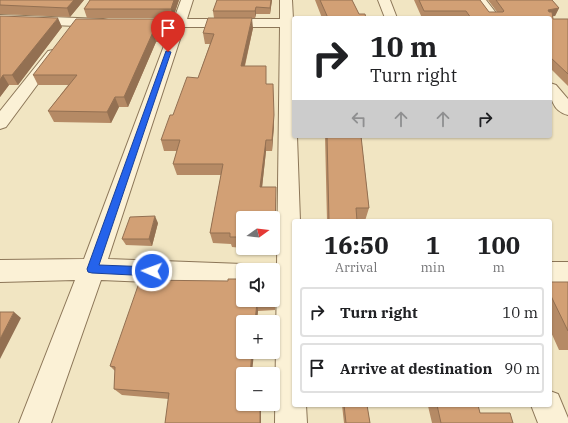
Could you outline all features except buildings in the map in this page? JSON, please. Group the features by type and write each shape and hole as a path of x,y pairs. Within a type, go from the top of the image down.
{"street":[{"path":"35,423 92,269 187,0"},
{"path":"286,0 290,23 286,276 291,423"},
{"path":"384,0 390,16"},
{"path":"480,0 492,16"},
{"path":"0,122 88,6"},
{"path":"0,19 76,23 115,23"},
{"path":"154,23 290,23"},
{"path":"552,90 568,110"},
{"path":"0,271 92,269 236,275"},
{"path":"552,273 568,274"},
{"path":"548,407 554,423"}],"route":[{"path":"152,271 92,269 168,52"}]}
